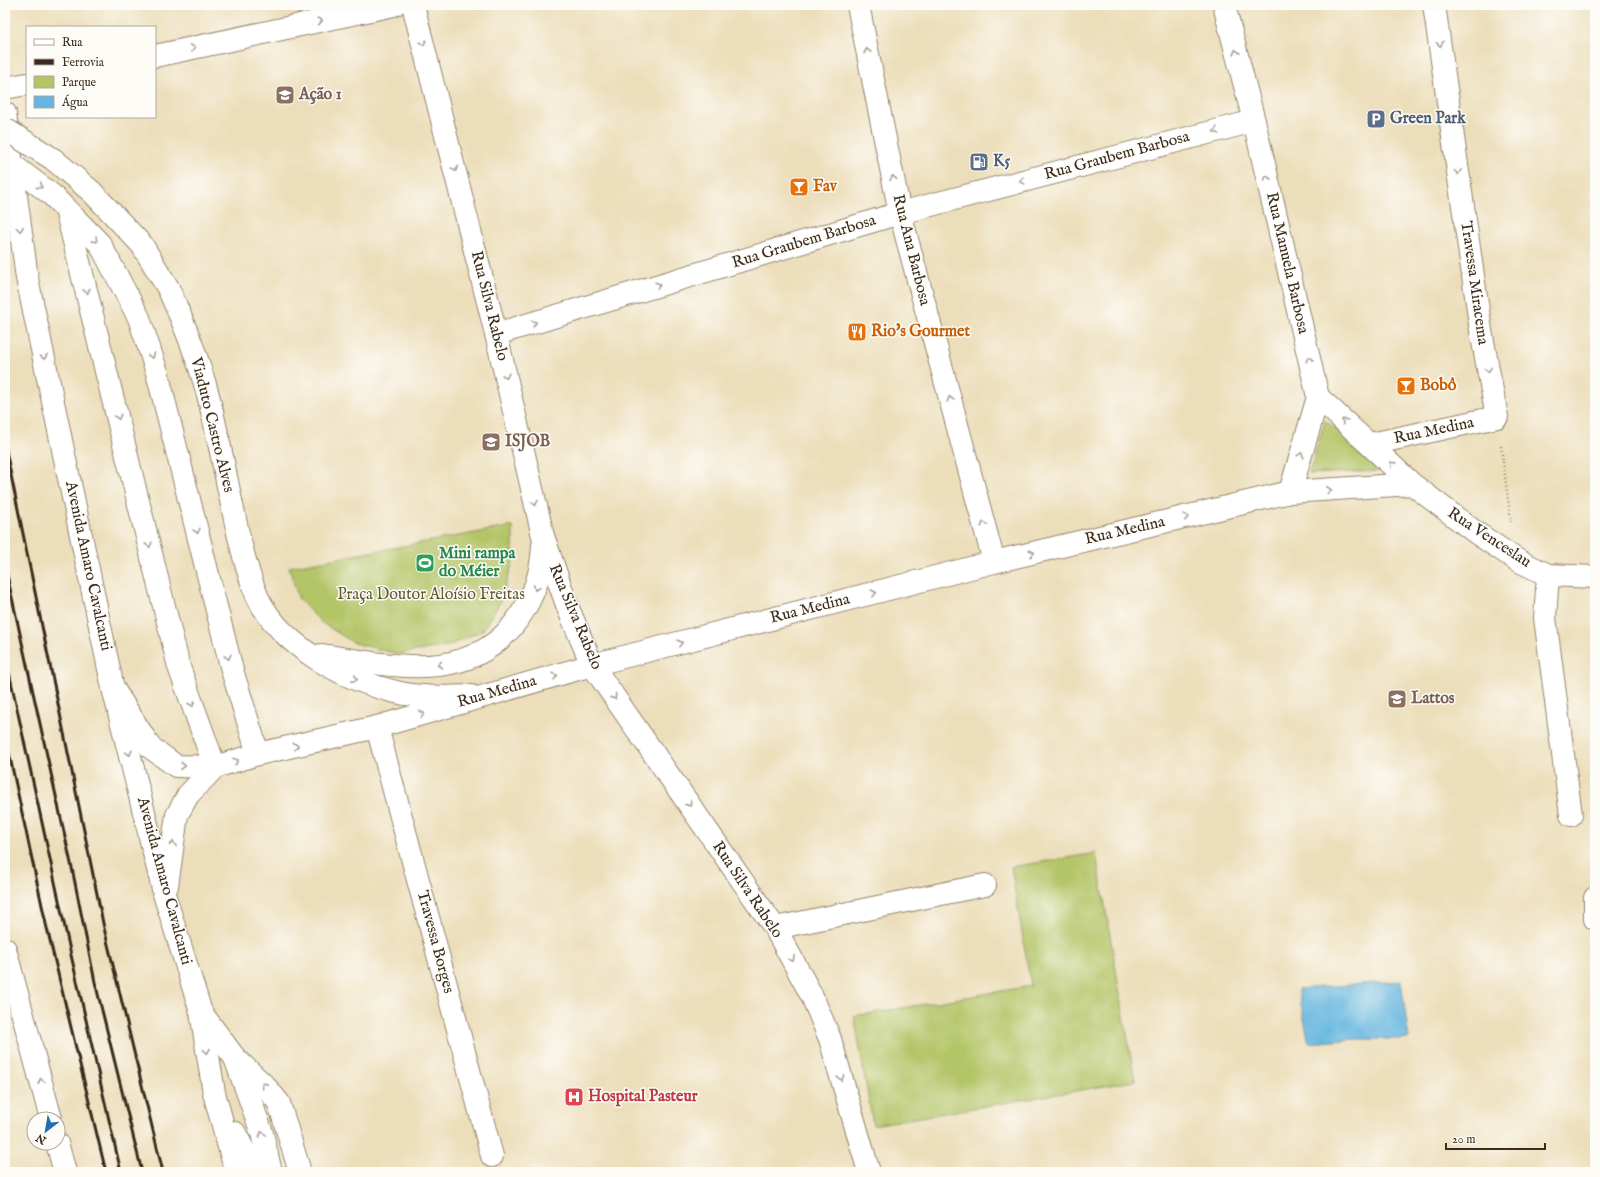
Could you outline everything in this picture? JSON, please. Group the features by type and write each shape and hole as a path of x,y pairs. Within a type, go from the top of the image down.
{"street":[{"path":"156,56 394,5"},
{"name":"Rua Silva Rabelo","path":"413,5 496,334 543,536 568,608 592,665 775,928 812,996 830,1040 869,1172"},
{"name":"Rua Ana Barbosa","path":"858,5 900,213 994,562"},
{"name":"Rua Manuela Barbosa","path":"1224,5 1254,121 1318,397"},
{"name":"Travessa Miracema","path":"1434,5 1481,331 1497,417"},
{"path":"5,88 26,84"},
{"name":"Avenida Amaro Cavalcanti","path":"5,113 10,163 26,278 113,688 165,897 201,1012 214,1093 236,1172"},
{"name":"Rua Graubem Barbosa","path":"496,334 900,213 1254,121"},
{"name":"Viaduto Castro Alves","path":"5,129 53,159 92,192 142,245 168,288 194,348 208,396 247,570 258,599 273,620 299,648 357,680 397,693 442,697 490,695"},
{"path":"10,163 52,196 67,213 100,244 139,318 157,372 232,670 258,754"},
{"path":"67,213 179,667 215,767"},
{"path":"1290,492 1318,397 1371,444 1412,484"},
{"name":"Rua Medina","path":"1371,444 1497,417"},
{"name":"Rua Medina","path":"113,688 150,747 176,766 215,767 258,754 377,727 592,665 994,562 1290,492 1412,484"},
{"name":"Rua Venceslau","path":"1412,484 1475,532 1517,560 1548,575 1595,577"},
{"name":"Viaduto Castro Alves","path":"309,654 412,668 444,666 471,658 490,647 511,630 527,606 538,582 543,562 543,536"},
{"path":"1548,575 1545,618 1571,815"},
{"name":"Travessa Borges","path":"377,727 492,1156"},
{"name":"Rua Medina","path":"165,897 177,815 188,795 215,767"},
{"path":"775,928 985,885"},
{"path":"1595,898 1595,919"},
{"path":"5,949 49,1111"},
{"name":"Avenida Amaro Cavalcanti","path":"201,1012 235,1058 262,1133 271,1172"},
{"path":"235,1058 264,1084 279,1103 300,1172"},
{"path":"214,1093 255,1172"},
{"path":"59,1151 65,1172"}],"path":[{"path":"1497,417 1517,560"}],"green space":[{"path":"1325,420 1385,471 1309,474"},
{"name":"Praça Doutor Aloísio Freitas","path":"513,526 513,562 500,602 483,630 448,646 398,654 354,643 322,623 299,600 289,567"},
{"path":"1096,853 1135,1081 873,1125 854,1016 1031,986 1011,867"}],"water":[{"path":"1401,981 1409,1039 1356,1039 1309,1043 1298,989"}],"railway":[{"path":"5,446 104,928 163,1172"},
{"path":"5,566 72,868 95,982 142,1172"},
{"path":"5,654 71,955 121,1172"},
{"path":"5,734 46,924 106,1172"}],"place":[{"name":"Ação 1","path":"285,95"},
{"name":"Green Park","path":"1376,119"},
{"name":"K5","path":"979,162"},
{"name":"Fav","path":"799,187"},
{"name":"Rio's Gourmet","path":"857,332"},
{"name":"Bobô","path":"1406,386"},
{"name":"ISJOB","path":"491,442"},
{"name":"Mini rampa do Méier","path":"425,563"},
{"name":"Lattos","path":"1397,699"},
{"name":"Hospital Pasteur","path":"574,1097"}]}
